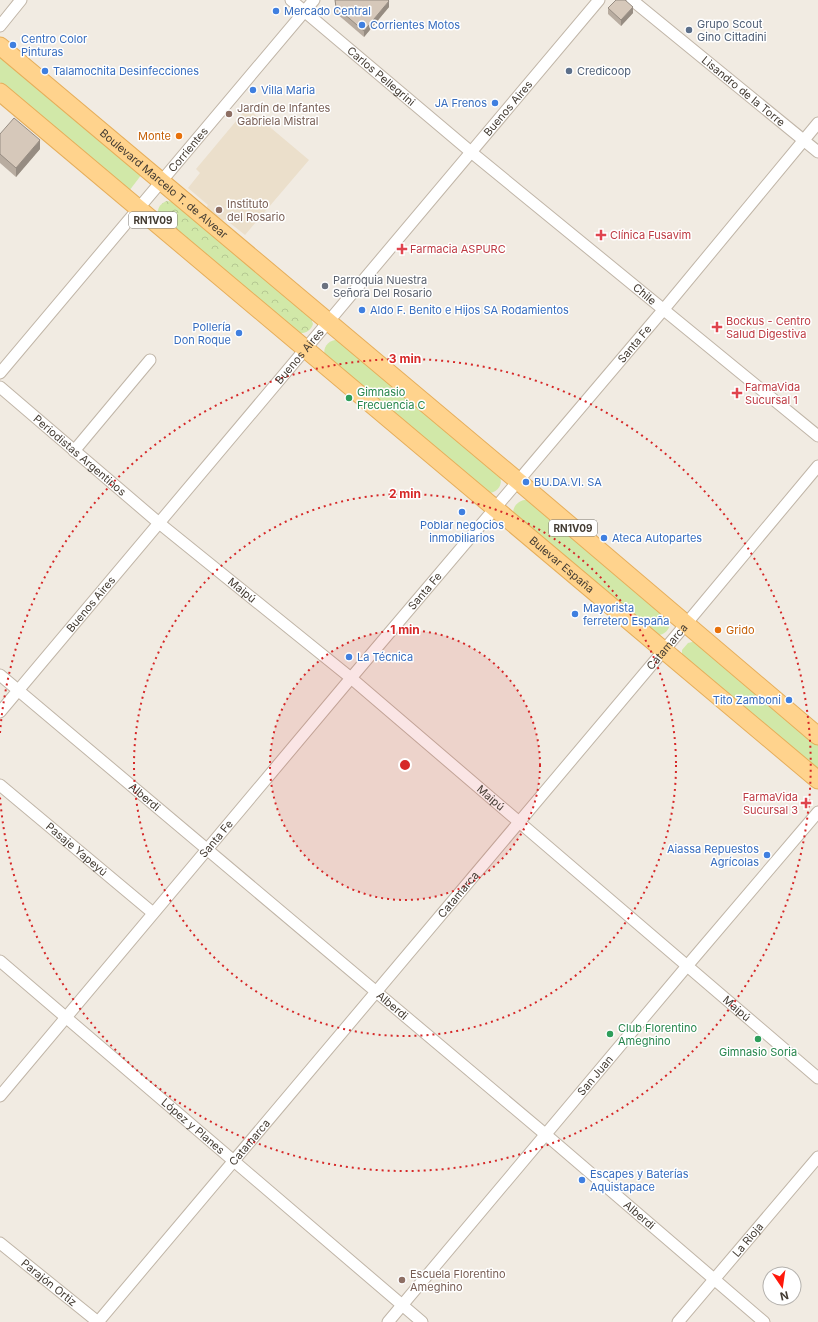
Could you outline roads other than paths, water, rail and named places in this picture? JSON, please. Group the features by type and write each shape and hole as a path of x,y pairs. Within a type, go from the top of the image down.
{"main road":[{"name":"Boulevard Marcelo T. de Alvear","path":"0,46 328,322"},
{"name":"RN1V09","path":"0,92 305,349"},
{"name":"RN1V09","path":"328,322 818,736"},
{"name":"Bulevar España","path":"305,349 818,780"}],"street":[{"path":"0,26 21,0"},
{"name":"Carlos Pellegrini","path":"291,0 471,152"},
{"name":"Corrientes","path":"0,373 314,0"},
{"name":"Buenos Aires","path":"0,712 599,0"},
{"name":"Lisandro de la Torre","path":"632,0 818,152"},
{"name":"Santa Fe","path":"0,1096 351,678 664,309 818,123"},
{"name":"Chile","path":"471,152 818,436"},
{"path":"74,450 150,360"},
{"name":"Periodistas Argentinos","path":"0,387 159,523"},
{"name":"Catamarca","path":"98,1322 818,466"},
{"name":"Maipú","path":"159,523 351,678 818,1078"},
{"name":"Alberdi","path":"0,675 545,1134 764,1322"},
{"name":"Pasaje Yapeyú","path":"0,785 153,913"},
{"name":"San Juan","path":"388,1322 818,812"},
{"name":"López y Planes","path":"0,961 422,1322"},
{"name":"La Rioja","path":"678,1322 818,1157"},
{"name":"Parajón Ortiz","path":"0,1243 98,1322"}],"place":[{"name":"Mercado Central","path":"276,11"},
{"name":"Corrientes Motos","path":"362,25"},
{"name":"Grupo Scout Gino Cittadini","path":"689,30"},
{"name":"Centro Color Pinturas","path":"13,45"},
{"name":"Talamochita Desinfecciones","path":"45,71"},
{"name":"Credicoop","path":"569,71"},
{"name":"Villa Maria","path":"253,90"},
{"name":"JA Frenos","path":"495,103"},
{"name":"Jardín de Infantes Gabriela Mistral","path":"229,114"},
{"name":"Monte","path":"179,136"},
{"name":"Instituto del Rosario","path":"219,210"},
{"name":"Clínica Fusavim","path":"601,235"},
{"name":"Farmacia ASPURC","path":"402,249"},
{"name":"Parroquia Nuestra Señora Del Rosario","path":"325,286"},
{"name":"Aldo F. Benito e Hijos SA Rodamientos","path":"362,310"},
{"name":"Bockus - Centro Salud Digestiva","path":"717,327"},
{"name":"Pollería Don Roque","path":"239,333"},
{"name":"FarmaVida Sucursal 1","path":"737,393"},
{"name":"Gimnasio Frecuencia C","path":"349,398"},
{"name":"BU.DA.VI. SA","path":"526,482"},
{"name":"Poblar negocios inmobiliarios","path":"462,512"},
{"name":"Ateca Autopartes","path":"604,538"},
{"name":"Mayorista ferretero España","path":"575,614"},
{"name":"Grido","path":"718,630"},
{"name":"La Técnica","path":"349,657"},
{"name":"Tito Zamboni","path":"789,700"},
{"name":"FarmaVida Sucursal 3","path":"806,803"},
{"name":"Aiassa Repuestos Agrícolas","path":"767,855"},
{"name":"Club Florentino Ameghino","path":"610,1034"},
{"name":"Gimnasio Soria","path":"758,1039"},
{"name":"Escapes y Baterías Aquistapace","path":"582,1180"},
{"name":"Escuela Florentino Ameghino","path":"402,1280"}]}
